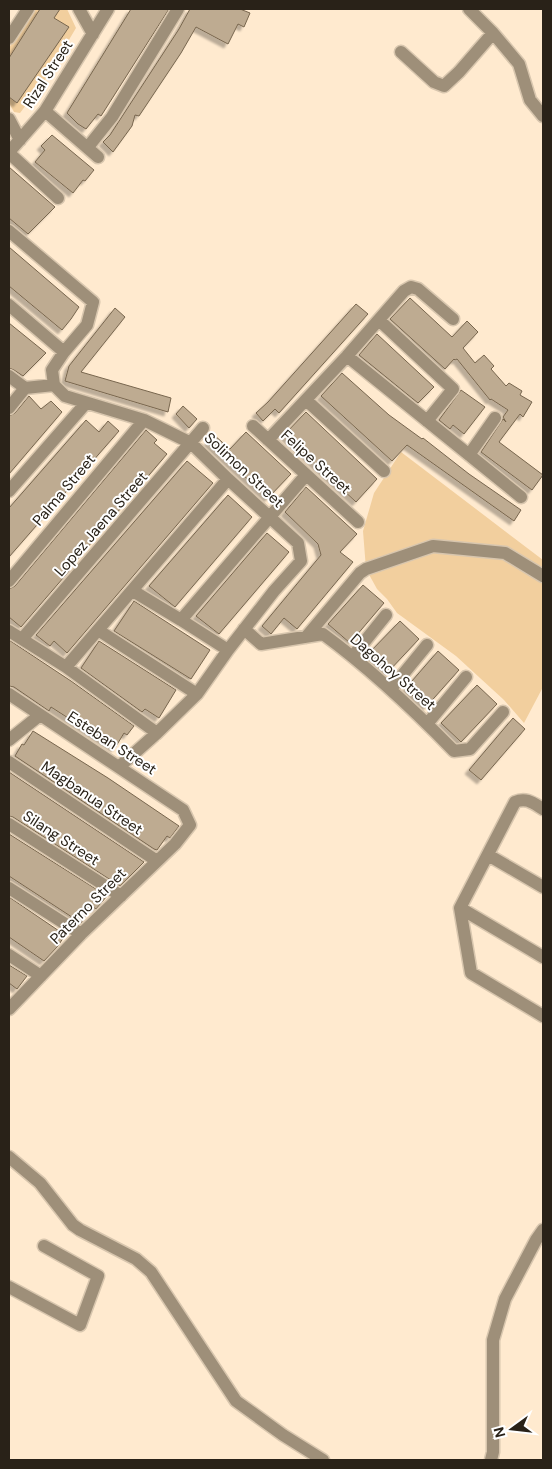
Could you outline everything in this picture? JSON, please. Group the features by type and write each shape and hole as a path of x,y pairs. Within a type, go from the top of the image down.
{"street":[{"path":"78,9 93,34"},
{"name":"Rizal Street","path":"9,152 45,111 108,9"},
{"path":"88,147 112,117 178,9"},
{"path":"469,9 493,33 519,64 530,100 543,116"},
{"path":"9,38 23,11"},
{"path":"401,52 434,82 444,86 459,72 493,33"},
{"path":"45,111 98,157"},
{"path":"9,119 20,140"},
{"path":"9,152 58,198"},
{"path":"9,231 93,302 87,325 64,352 52,370 54,385 25,388 9,376"},
{"path":"268,440 347,356 404,291 411,287 418,289 453,319"},
{"path":"9,305 64,352"},
{"path":"379,320 453,389 427,421"},
{"path":"347,356 521,497"},
{"name":"Solimon Street","path":"54,385 65,396 144,420 191,443 298,543 301,561 274,590 197,694 119,767"},
{"path":"9,408 25,388"},
{"path":"306,400 384,471"},
{"path":"9,492 86,403"},
{"path":"469,455 495,418"},
{"name":"Palma Street","path":"9,581 144,420"},
{"name":"Felipe Street","path":"252,426 358,522"},
{"name":"Lopez Jaena Street","path":"22,639 203,428"},
{"path":"181,620 306,475"},
{"path":"66,667 228,479"},
{"path":"306,637 360,573 366,569 433,546 505,553 543,576"},
{"path":"132,591 228,650"},
{"path":"353,656 386,615"},
{"name":"Dagohoy Street","path":"244,629 261,644 323,634 353,656 391,689 454,751 470,749 503,712"},
{"path":"98,630 197,694"},
{"path":"9,631 66,667 157,733"},
{"path":"391,689 426,645"},
{"path":"427,724 466,677"},
{"name":"Esteban Street","path":"9,694 183,810 190,825"},
{"path":"9,740 40,715"},
{"name":"Magbanua Street","path":"9,762 157,861"},
{"path":"543,809 528,800 522,799 516,802 460,908 471,973 543,1016"},
{"name":"Silang Street","path":"9,824 120,896"},
{"name":"Paterno Street","path":"9,1009 81,934 175,844 190,825"},
{"path":"488,855 543,887"},
{"path":"9,888 81,934"},
{"path":"460,908 543,957"},
{"path":"9,955 42,976"},
{"path":"9,1157 40,1183 72,1224 136,1259 151,1272 236,1401 283,1436 323,1460"},
{"path":"491,1460 493,1452 492,1340 505,1299 531,1248 543,1230"},
{"path":"9,1287 80,1325 98,1276 44,1246"}],"shaded area":[{"path":"34,9 67,9 76,28 45,80 20,113 14,112 9,103 9,48"},
{"path":"401,452 543,560 543,687 524,723 504,700 456,656 397,613 377,589 366,569 363,531 374,493"}],"building":[{"path":"40,9 60,9 54,18 69,27 17,103 9,97 9,58"},
{"path":"131,9 169,9 101,116 98,114 86,129 67,113"},
{"path":"190,9 240,9 250,13 244,27 238,24 228,44 196,27 139,116 135,115 132,126 113,152 103,142 110,135"},
{"path":"52,135 94,170 73,193 35,162 45,150 41,146"},
{"path":"9,167 55,207 28,234 9,218"},
{"path":"9,247 79,307 62,330 9,286"},
{"path":"410,298 452,337 467,321 478,332 463,348 475,363 484,355 494,366 491,369 506,386 509,383 522,391 520,395 532,402 523,417 520,414 499,442 543,475 532,490 481,452 503,419 506,422 503,417 508,410 490,400 457,359 454,359 445,369 390,319"},
{"path":"356,304 368,314 279,413 275,409 263,421 256,413"},
{"path":"115,308 125,317 81,372 171,398 168,412 65,381 69,366"},
{"path":"9,323 46,353 23,376 9,368"},
{"path":"377,334 434,387 418,403 359,355"},
{"path":"342,373 389,415 521,510 514,521 407,445 392,461 321,396"},
{"path":"461,390 485,407 464,434 453,425 450,429 439,420"},
{"path":"29,396 41,409 51,401 62,412 9,474 9,416 15,413"},
{"path":"183,406 197,419 189,428 176,414"},
{"path":"306,412 377,479 356,502 284,435"},
{"path":"86,420 99,432 108,421 119,431 9,557 9,508"},
{"path":"146,430 157,440 154,443 167,454 21,627 9,617 9,589 15,586"},
{"path":"246,432 291,474 268,498 207,443 214,435 230,449"},
{"path":"187,461 213,483 67,653 54,641 50,646 36,635"},
{"path":"306,487 357,534 340,552 353,562 297,629 284,618 271,634 262,626 321,555 318,544 285,512"},
{"path":"228,495 252,517 175,607 149,586"},
{"path":"267,533 289,552 219,634 196,616"},
{"path":"363,585 384,603 350,643 328,624"},
{"path":"134,601 210,650 191,679 114,631"},
{"path":"400,621 419,639 388,672 368,654"},
{"path":"9,640 134,726 127,735 124,733 115,748 51,707 49,711 14,687 9,686"},
{"path":"99,641 176,690 159,718 145,709 142,712 81,668"},
{"path":"438,651 459,670 426,707 405,689"},
{"path":"477,685 497,704 461,742 441,723"},
{"path":"513,718 525,729 481,780 469,770"},
{"path":"33,731 108,778 179,826 170,838 167,836 157,850 154,849 15,756"},
{"path":"9,772 144,862 120,886 9,816"},
{"path":"9,834 107,896 96,909 92,906 81,923 9,876"},
{"path":"9,897 65,935 44,961 9,937"},
{"path":"9,965 27,976 17,989 9,983"}]}
